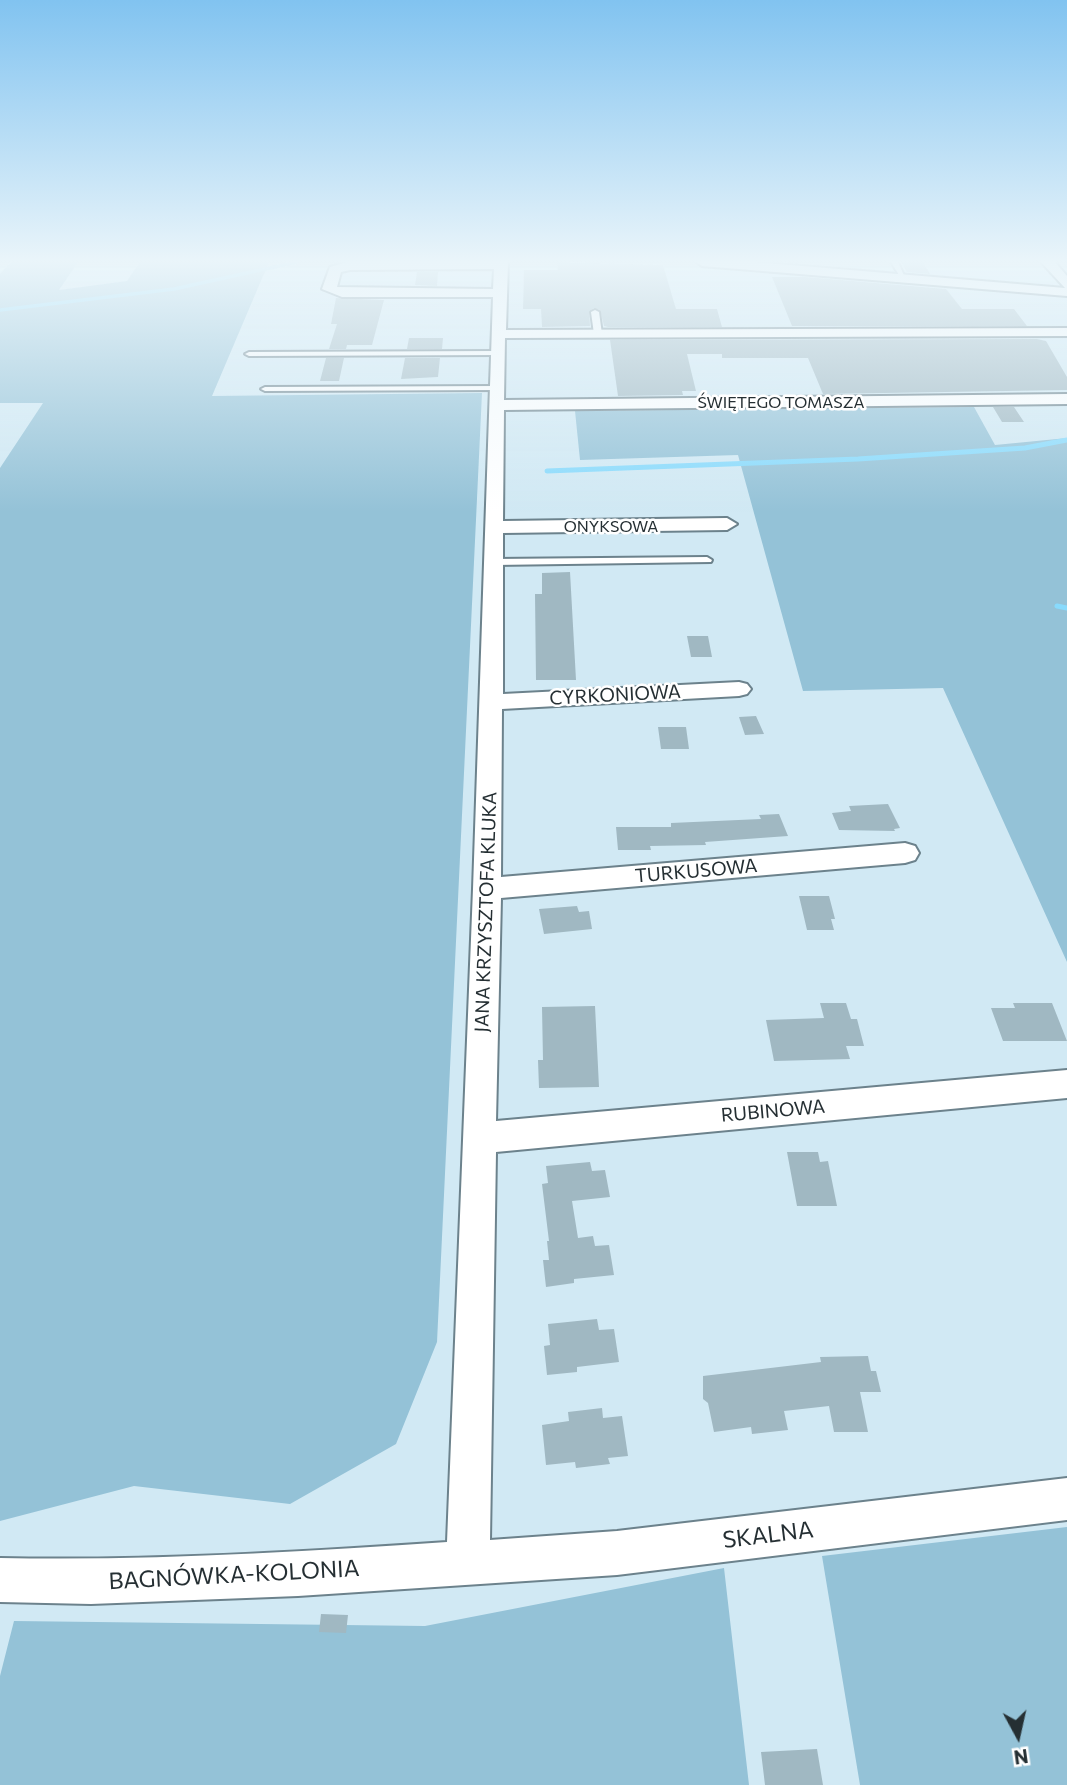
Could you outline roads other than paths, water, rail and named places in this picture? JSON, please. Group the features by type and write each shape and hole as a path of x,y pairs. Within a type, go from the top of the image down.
{"street":[{"name":"JANA KRZYSZTOFA KLUKA","path":"468,1562 470,1382 487,889 498,345"},
{"name":"ŚWIĘTEGO TOMASZA","path":"496,396 1067,400"},
{"name":"ONYKSOWA","path":"495,527 666,527 727,524"},
{"name":"CYRKONIOWA","path":"491,702 739,689"},
{"name":"TURKUSOWA","path":"487,889 905,853"},
{"name":"RUBINOWA","path":"479,1138 1067,1084"},
{"name":"SKALNA","path":"468,1562 617,1553 1067,1499"},
{"name":"BAGNÓWKA-KOLONIA","path":"0,1580 91,1582 298,1574 468,1562"}],"lane":[{"path":"249,354 466,345"},
{"path":"265,389 496,396"},
{"path":"494,562 707,560"}],"waterway":[{"path":"547,471 858,459 1025,448 1067,440"},
{"path":"1057,606 1067,608"}]}
